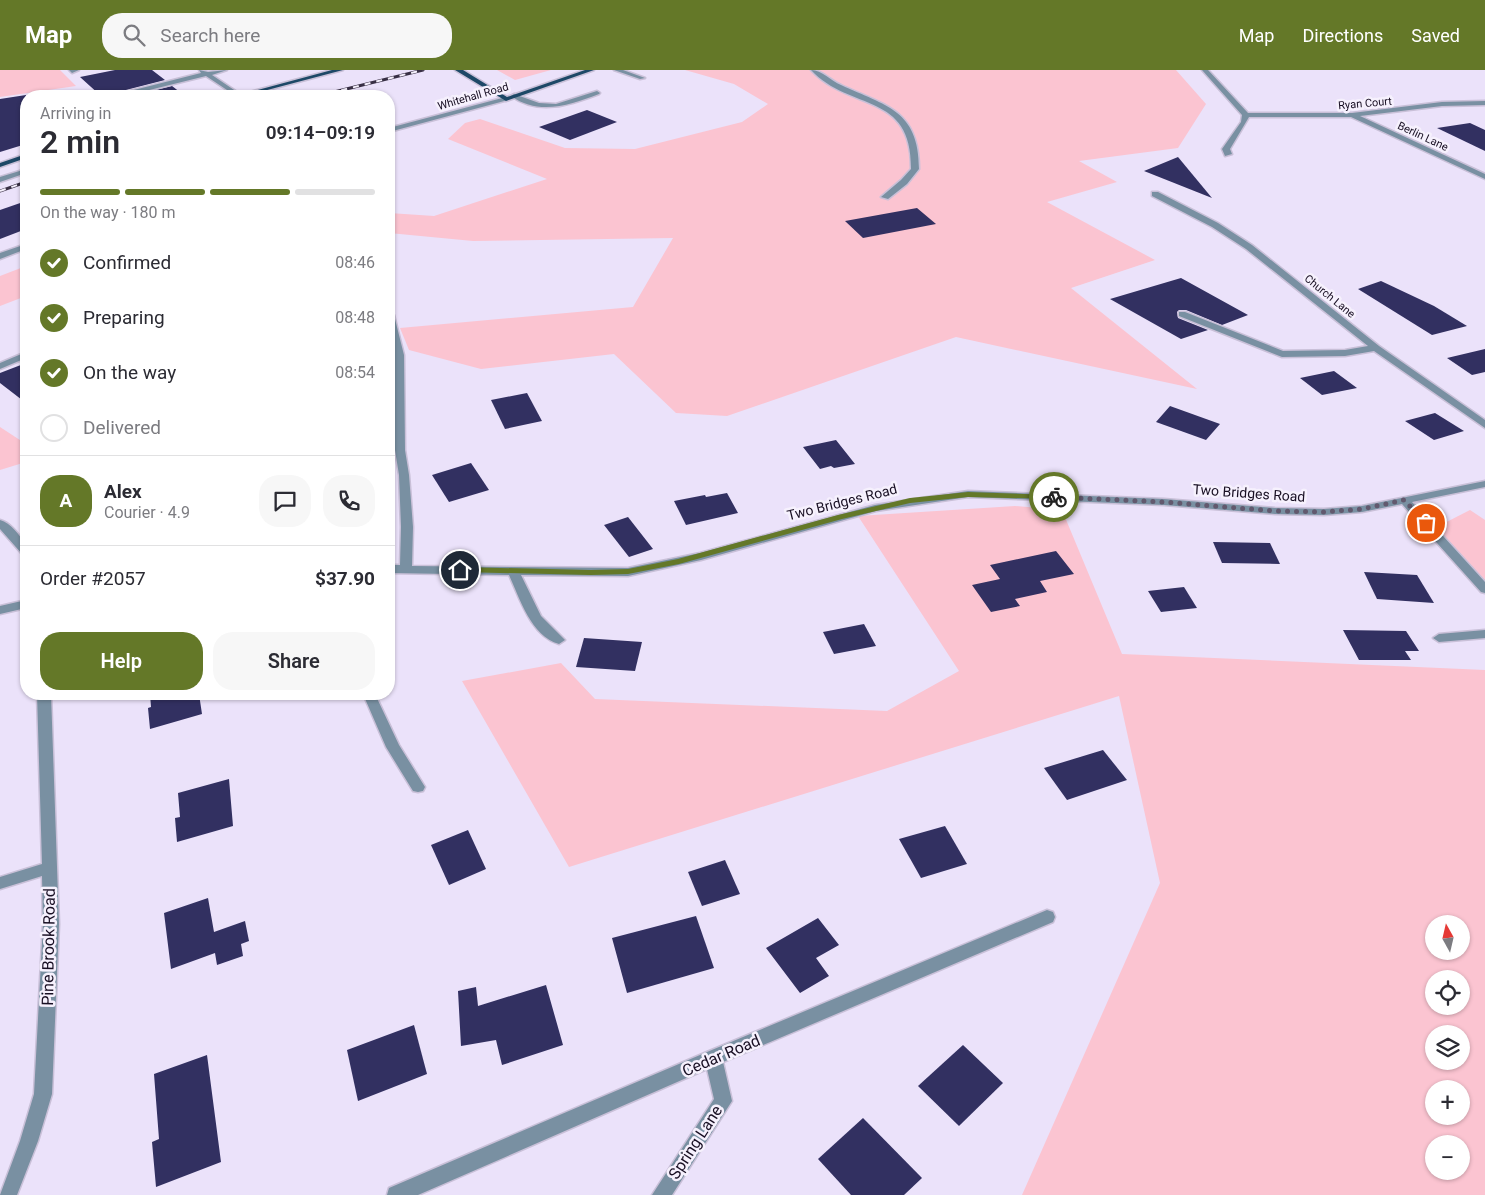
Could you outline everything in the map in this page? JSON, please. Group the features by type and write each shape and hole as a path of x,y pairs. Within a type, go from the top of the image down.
{"main road":[{"path":"262,90 340,70"},
{"path":"458,70 506,99"},
{"name":"Whitehall Road","path":"506,99 591,70"},
{"path":"0,164 20,158"}],"street":[{"path":"139,90 204,72 224,70"},
{"path":"617,70 642,78"},
{"path":"814,70 832,84 888,110 906,127 912,138 915,169 904,182 885,197"},
{"path":"1205,70 1246,115 1244,122 1226,150 1228,154"},
{"path":"204,72 230,90"},
{"path":"514,96 537,106 548,107 558,106 597,93"},
{"name":"Whitehall Road","path":"395,128 506,99"},
{"name":"Ryan Court","path":"1246,115 1352,115 1442,104 1485,103"},
{"name":"Berlin Lane","path":"1352,115 1485,177"},
{"path":"0,180 20,173"},
{"name":"Church Lane","path":"1155,194 1215,225 1248,247 1376,348 1485,425"},
{"path":"0,256 20,248"},
{"path":"1182,314 1282,354 1345,353 1376,348"},
{"path":"395,339 399,355 400,444 407,527 406,569"},
{"path":"0,366 20,358"},
{"name":"Two Bridges Road","path":"395,569 628,572 652,568 875,508 968,494 1164,502 1275,511 1324,512 1362,509 1485,484"},
{"path":"1404,500 1485,589"},
{"path":"0,523 20,544"},
{"path":"513,570 539,624 548,634 559,640"},
{"path":"0,610 20,605"},
{"path":"1439,638 1485,634"},
{"name":"Pine Brook Road","path":"8,1195 29,1141 43,1094 51,924 44,700"},
{"path":"372,700 393,747 418,787"},
{"path":"0,883 48,868"},
{"name":"Cedar Road","path":"396,1195 713,1058 1048,917"},
{"name":"Spring Lane","path":"661,1195 723,1101 713,1058"}],"shaded area":[{"path":"0,70 60,70 76,86 48,90 20,90 20,94 0,97"},
{"path":"497,70 551,70 515,80"},
{"path":"685,70 1176,70 1206,104 1178,148 1079,161 1117,182 1047,202 1155,260 1071,288 1197,389 956,337 727,416 676,413 614,354 481,369 409,350 400,328 633,307 673,238 473,241 395,234 395,213 434,216 547,179 448,139 465,123 480,119 565,148 635,149 742,122 768,104 734,84"},
{"path":"20,268 20,298 0,306 0,276"},
{"path":"0,427 20,440 20,464 0,470"},
{"path":"1015,506 1062,510 1122,654 1485,670 1485,1195 1022,1195 1160,883 1119,696 569,867 462,681 561,663 595,699 887,711 959,671 858,516"},
{"path":"1470,510 1485,520 1485,591 1427,532"}],"building":[{"path":"115,70 152,70 165,80 126,90 94,90 80,77"},
{"path":"172,86 177,90 156,90"},
{"path":"20,96 20,146 0,152 0,99"},
{"path":"587,110 617,122 570,140 539,127"},
{"path":"1470,123 1485,130 1485,151 1437,128"},
{"path":"1178,157 1212,198 1144,171"},
{"path":"20,203 20,231 0,239 0,210"},
{"path":"917,208 936,224 863,238 845,221"},
{"path":"1181,278 1248,315 1222,325 1186,310 1179,310 1177,312 1178,318 1208,330 1181,339 1110,299"},
{"path":"1381,281 1434,306 1467,326 1432,335 1358,289"},
{"path":"1485,349 1485,372 1472,375 1447,358"},
{"path":"20,365 20,398 0,383 0,373"},
{"path":"1334,371 1357,388 1322,395 1300,378"},
{"path":"527,393 542,421 505,429 491,400"},
{"path":"1170,406 1220,424 1206,440 1156,422"},
{"path":"1435,413 1464,431 1434,440 1405,421"},
{"path":"836,440 855,464 820,469 803,447"},
{"path":"471,463 489,490 449,502 432,475"},
{"path":"727,493 738,513 686,525 674,501 705,495 706,497"},
{"path":"628,517 653,549 629,557 604,525"},
{"path":"1213,542 1270,543 1280,564 1222,563"},
{"path":"1056,551 1074,574 1040,581 1047,592 1015,599 1020,606 991,612 972,585 1000,579 990,565"},
{"path":"1364,572 1417,575 1434,603 1377,599"},
{"path":"1184,587 1197,608 1161,612 1148,591"},
{"path":"864,624 876,646 834,654 823,632"},
{"path":"1343,630 1406,631 1419,651 1405,651 1411,660 1359,660"},
{"path":"584,638 642,642 635,671 576,667"},
{"path":"150,700 200,700 202,714 150,729 148,708 151,707"},
{"path":"1103,750 1127,780 1067,800 1044,768"},
{"path":"229,779 233,826 177,842 175,818 180,817 178,793"},
{"path":"945,826 967,864 921,878 899,839"},
{"path":"468,830 486,869 449,885 431,845"},
{"path":"725,860 740,894 702,906 688,872"},
{"path":"208,898 214,932 245,921 249,941 241,944 243,956 217,965 215,953 171,969 164,913"},
{"path":"696,916 714,968 627,993 612,938"},
{"path":"818,918 839,945 816,958 829,976 800,993 766,948"},
{"path":"546,985 563,1045 502,1065 496,1040 461,1046 458,991 476,987 478,1006"},
{"path":"414,1025 427,1074 358,1101 347,1050"},
{"path":"963,1045 1003,1083 959,1126 918,1086"},
{"path":"207,1055 221,1162 156,1187 152,1142 159,1139 154,1074"},
{"path":"863,1118 922,1178 904,1195 851,1195 818,1159"}],"railway":[{"path":"342,90 423,70"},
{"path":"0,191 20,184"}],"way so far":[{"path":"1054,497 1164,502 1275,511 1324,512 1362,509 1404,500 1426,523"}],"route":[{"path":"460,570 628,572 679,562 840,517 910,500 968,494 1054,497"}]}
